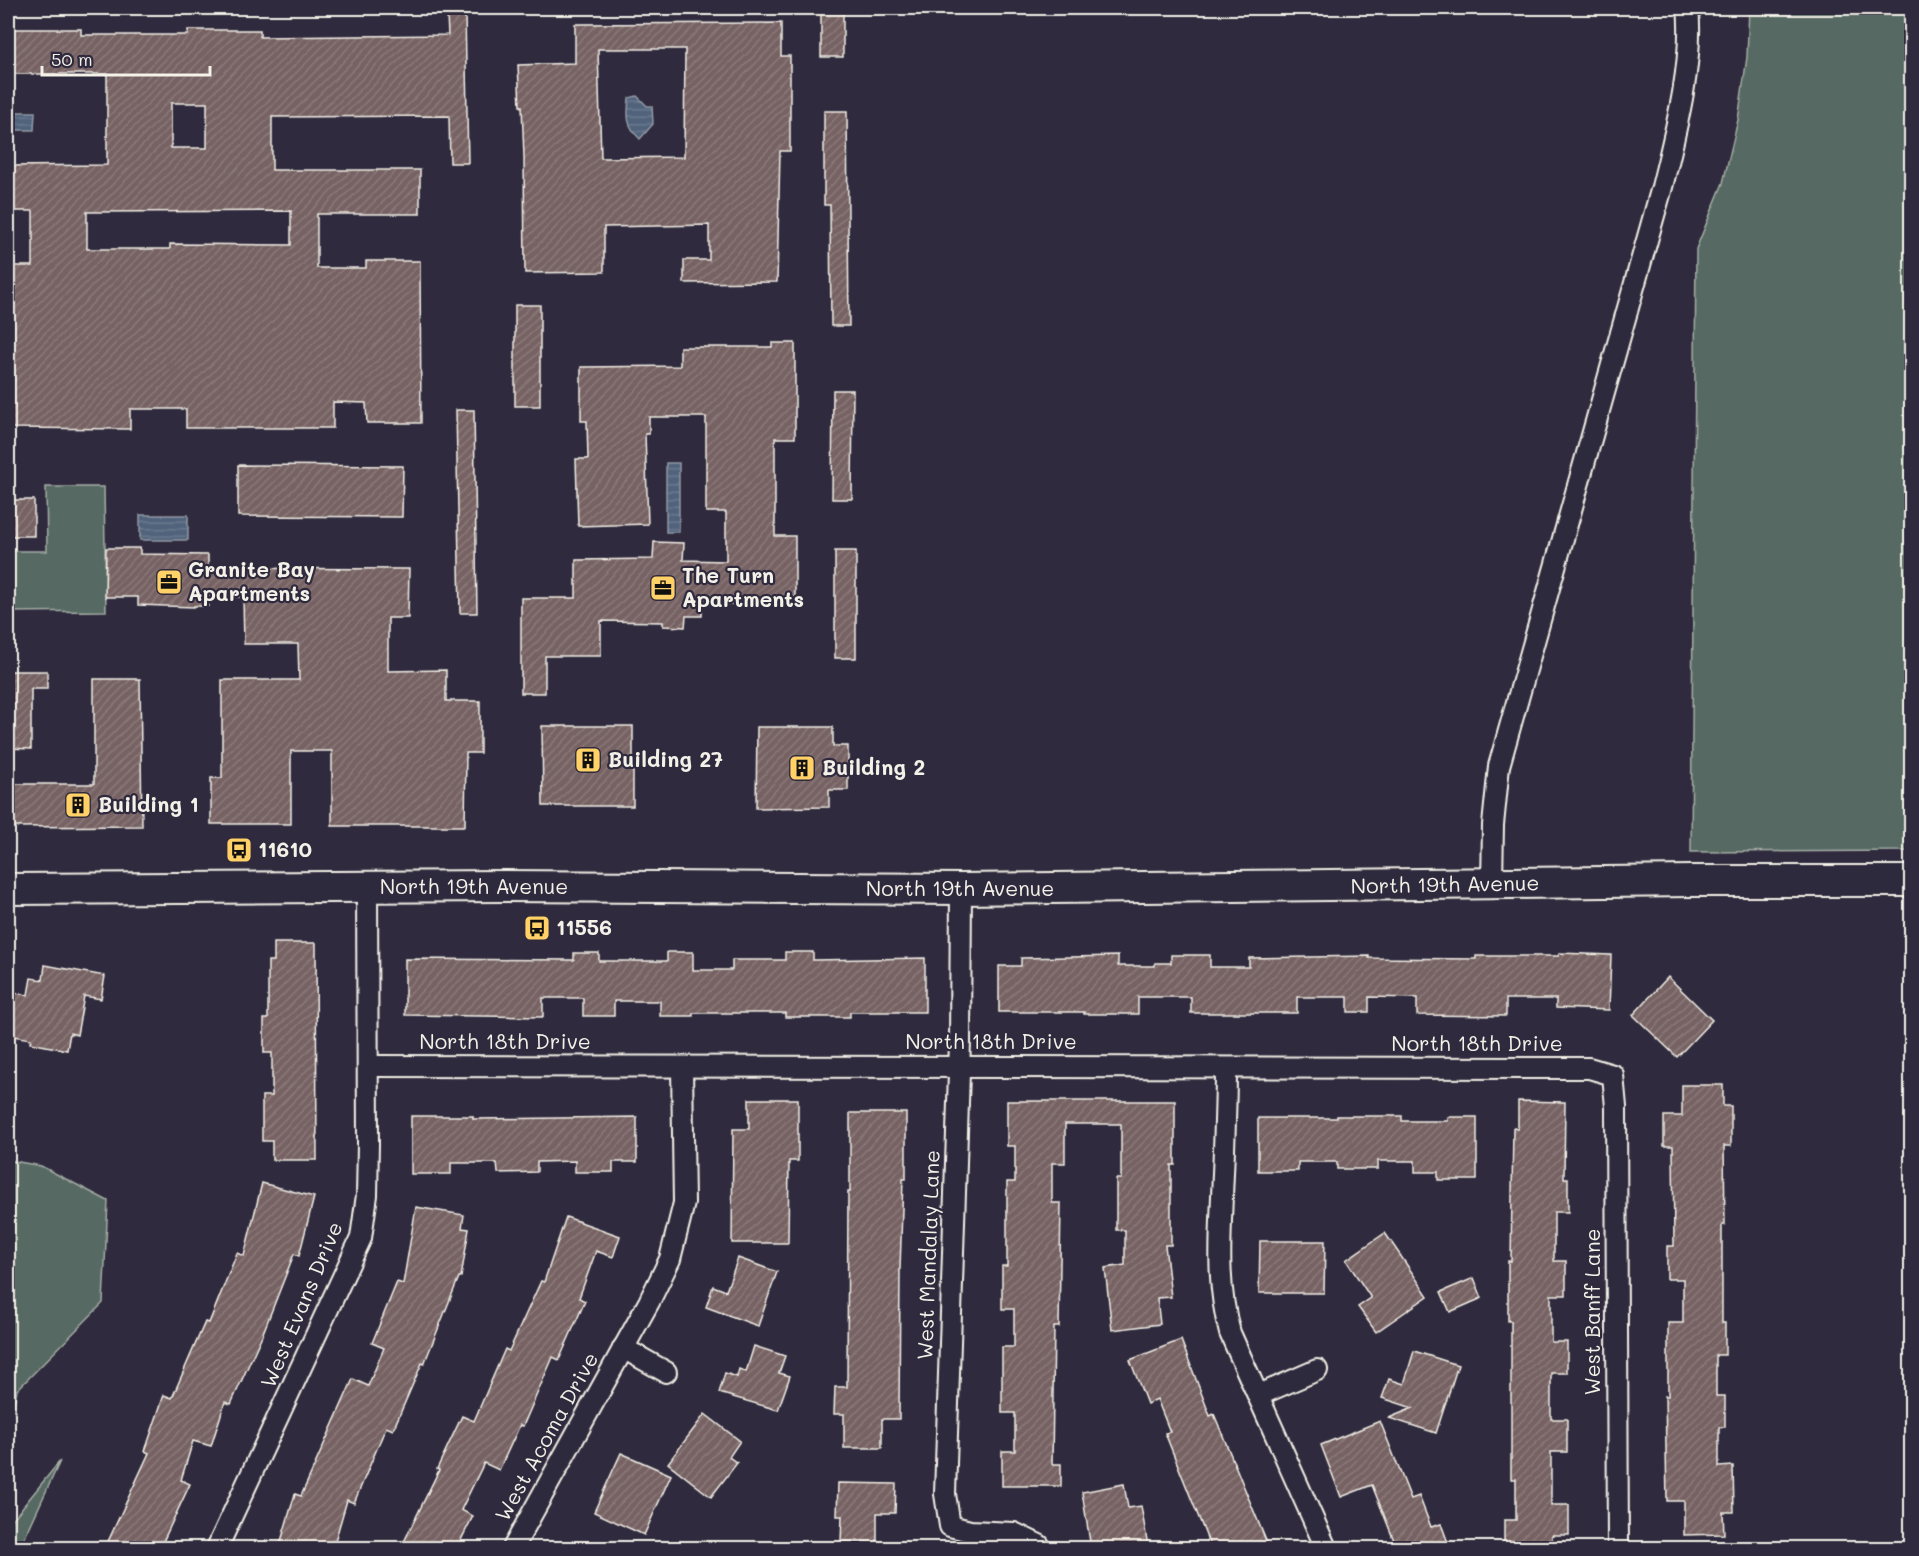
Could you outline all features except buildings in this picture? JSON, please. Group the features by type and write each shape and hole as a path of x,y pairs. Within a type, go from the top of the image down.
{"main road":[{"name":"North 19th Avenue","path":"8,889 367,886 961,889 1691,881 1911,881"}],"street":[{"path":"1492,884 1493,825 1498,766 1662,188 1683,92 1688,8"},
{"name":"West Evans Drive","path":"216,1548 361,1238 367,1195 367,886"},
{"name":"West Mandalay Lane","path":"961,889 959,1066 945,1494 950,1526 970,1531 1014,1533 1039,1545 1040,1548"},
{"name":"North 18th Drive","path":"368,1066 1589,1068 1612,1075"},
{"name":"West Acoma Drive","path":"513,1548 670,1259 684,1203 682,1067"},
{"path":"1226,1068 1220,1279 1223,1308 1230,1333 1326,1548"},
{"name":"West Banff Lane","path":"1612,1075 1616,1107 1618,1548"},
{"name":"West Acoma Drive","path":"623,1348 666,1372"},
{"path":"1259,1395 1317,1370"}],"green space":[{"path":"1749,8 1911,8 1911,851 1691,852 1696,249 1723,183 1738,120 1747,57"},
{"path":"46,487 104,487 106,611 8,612 8,551 47,551"},
{"path":"8,1160 41,1166 108,1201 103,1303 17,1390 8,1431 8,1279 11,1275 8,1275"},
{"path":"60,1461 20,1548 8,1548 8,1525"}],"water":[{"path":"637,96 647,106 652,106 653,124 640,139 632,129 628,116 629,98"},
{"path":"8,112 35,112 34,130 8,130"},
{"path":"666,463 679,463 679,532 666,532"},
{"path":"140,515 188,515 188,540 140,540"}],"place":[{"name":"Granite Bay Apartments","path":"169,582"},
{"name":"The Turn Apartments","path":"663,588"},
{"name":"Building 27","path":"588,760"},
{"name":"Building 2","path":"802,768"},
{"name":"Building 1","path":"78,805"},
{"name":"11610","path":"239,850"},
{"name":"11556","path":"537,928"}]}
